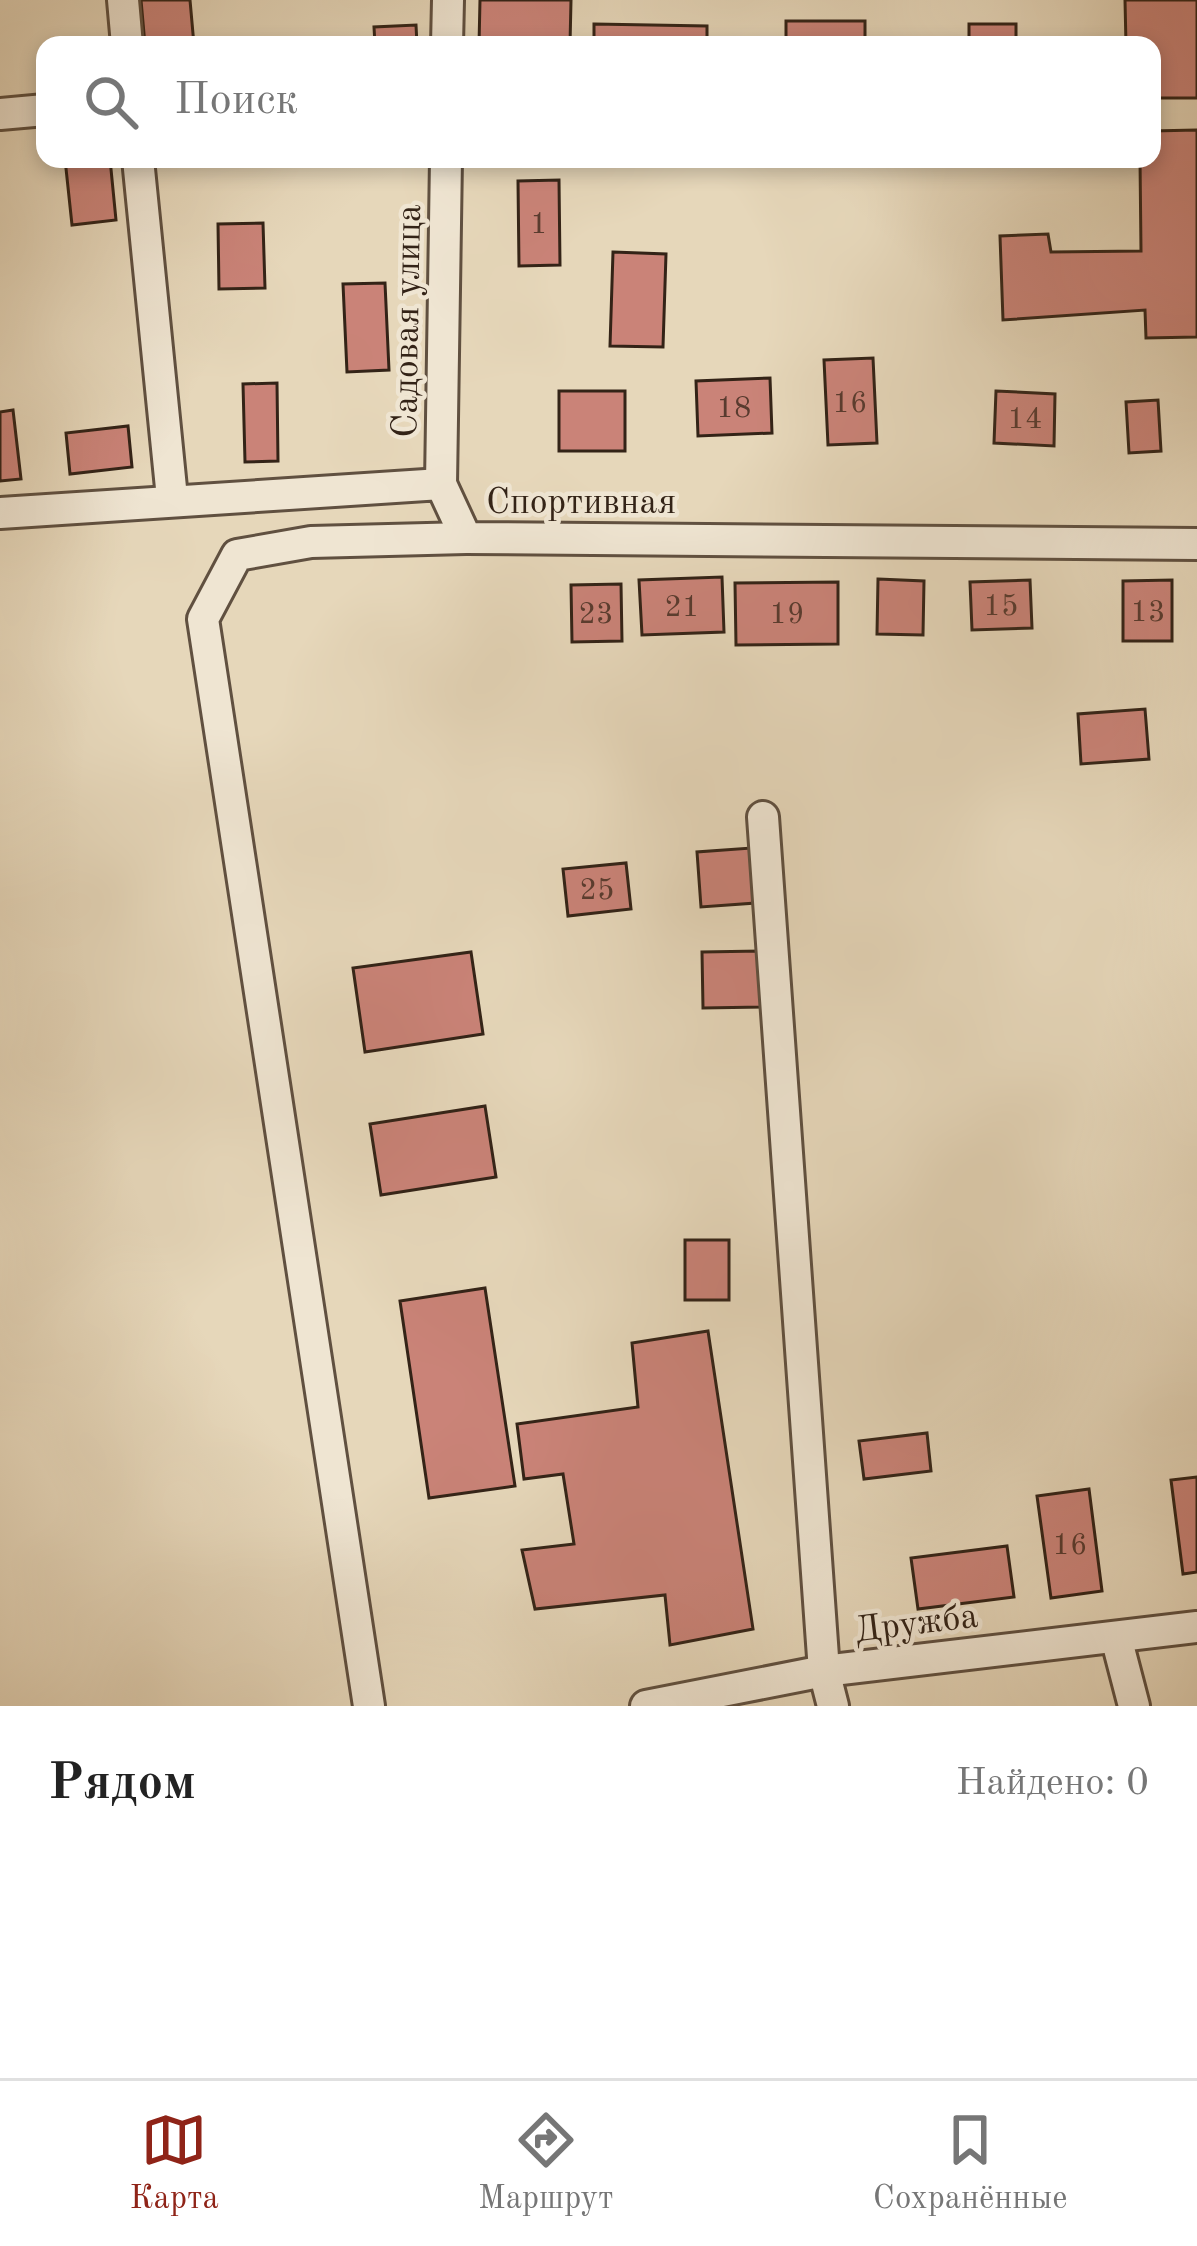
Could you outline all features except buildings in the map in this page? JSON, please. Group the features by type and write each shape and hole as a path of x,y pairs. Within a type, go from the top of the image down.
{"street":[{"path":"123,0 126,36"},
{"path":"447,36 448,0"},
{"path":"0,114 36,111"},
{"path":"140,168 172,499"},
{"name":"Садовая улица","path":"441,484 446,168"},
{"name":"Спортивная","path":"0,513 441,484 466,538 1197,544"},
{"path":"369,1706 203,619 237,555 311,542 466,538"},
{"path":"763,817 824,1671 832,1706"},
{"name":"Дружба","path":"646,1706 824,1671 1197,1627"},
{"path":"1116,1637 1134,1706"}]}
